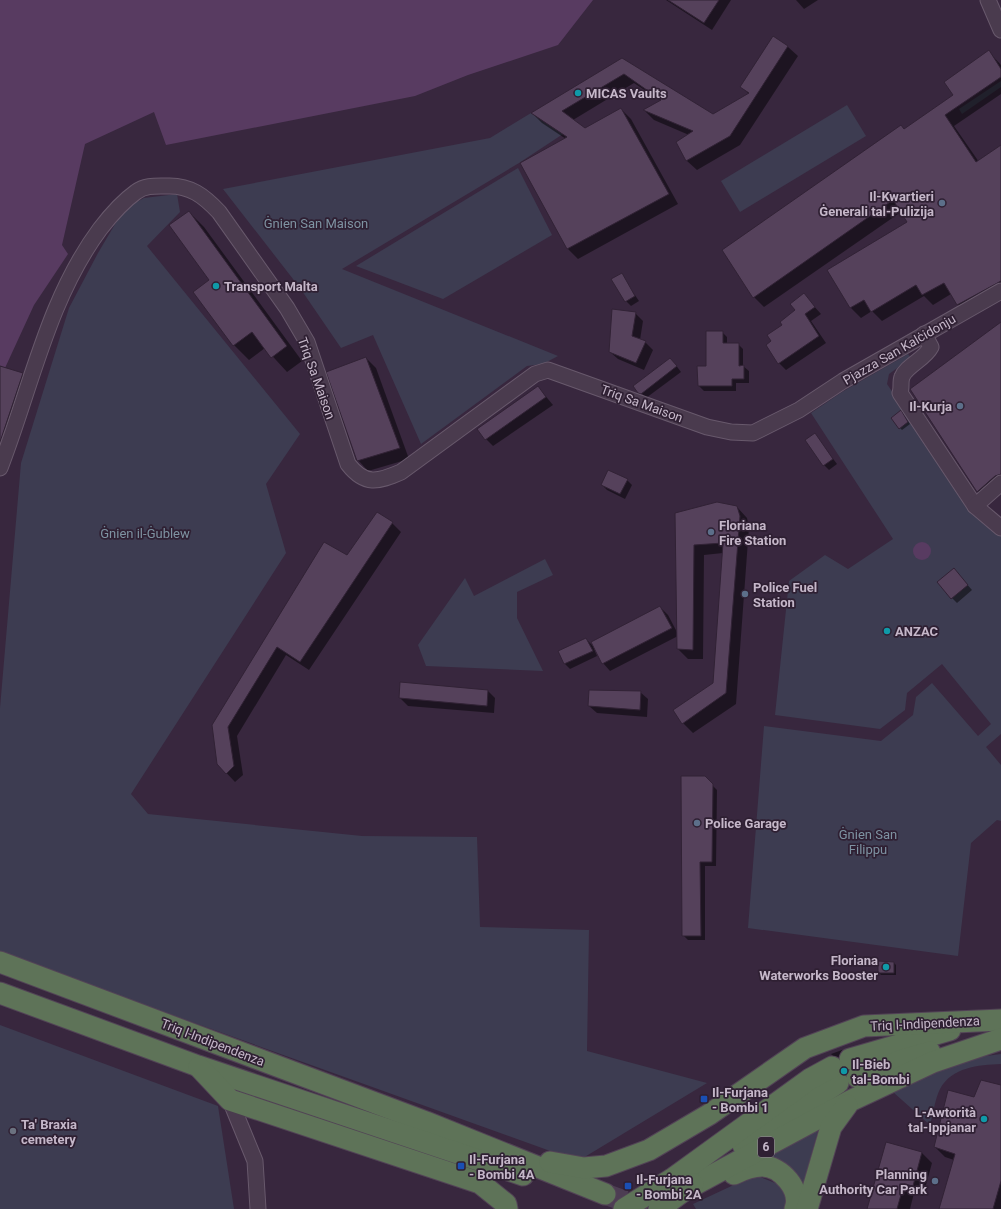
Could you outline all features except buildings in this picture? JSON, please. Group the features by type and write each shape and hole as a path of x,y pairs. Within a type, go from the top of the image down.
{"highway":[{"name":"Triq l-Indipendenza","path":"0,962 426,1122"},
{"path":"0,993 198,1066 600,1197 426,1122"},
{"name":"Triq l-Indipendenza","path":"805,1048 864,1026 1001,1020"},
{"name":"6","path":"844,1071 948,1030 1001,1020"},
{"name":"6","path":"660,1209 677,1186 810,1079 905,1059 954,1046 1001,1039"},
{"name":"6","path":"624,1209 677,1186 933,1062 1001,1039"},
{"path":"426,1122 556,1164 584,1168 606,1166 649,1150 670,1139 710,1114 805,1048"},
{"path":"677,1186 805,1048"},
{"path":"198,1066 230,1100 480,1183 506,1204 507,1209"},
{"path":"807,1209 831,1127 850,1101"},
{"path":"660,1209 743,1170 761,1166 776,1169 793,1186 798,1202 795,1209"}],"street":[{"path":"988,0 1001,30"},
{"name":"Triq Sa Maison","path":"0,468 55,310 84,251 112,214 136,192 151,186 175,186 191,189 206,198 219,212 287,308 307,342 348,464 357,475 373,481 401,472 535,374 548,370 707,427 731,432 754,433 799,410"},
{"name":"Pjazza San Kalċidonju","path":"799,410 843,381 1001,292"},
{"path":"924,334 931,347 925,356 905,372 902,377 900,393 975,506 1001,528"},
{"path":"975,506 1001,483"},
{"path":"230,1100 255,1161 258,1209"}],"green space":[{"path":"1001,81 1001,87 962,114 959,109"},
{"path":"847,105 866,136 740,212 721,181"},
{"name":"Ġnien San Maison","path":"531,113 563,134 519,163 342,269 558,356 543,364 527,366 421,444 373,335 341,348 300,288 223,189 490,138"},
{"path":"518,168 552,235 443,299 356,266"},
{"name":"Ġnien il-Ġublew","path":"177,194 180,212 147,246 300,434 266,484 286,553 131,794 148,814 362,836 477,837 480,927 589,930 587,1051 707,1083 578,1161 0,953 0,708 21,463 69,308 98,253 124,209 144,198"},
{"name":"Ġnien San Filippu","path":"908,354 911,358 889,374 887,384 967,503 1001,536 1001,734 986,747 1001,765 1001,821 997,820 971,843 958,956 748,928 764,726 881,741 913,715 916,697 932,683 978,736 991,724 942,664 907,693 905,710 880,729 775,715 789,581 825,555 848,569 893,539 811,413 842,392"},
{"path":"545,559 553,575 517,592 517,618 543,671 426,666 418,645 465,578 474,596"},
{"path":"0,1025 218,1106 234,1209 0,1209"},
{"path":"1001,1054 1001,1064 983,1065 966,1069 951,1076 945,1082 938,1093 930,1125 893,1092 957,1060"},
{"path":"819,1127 800,1195 755,1160"},
{"path":"755,1175 785,1187 788,1209 696,1209 693,1204"}],"shaded area":[{"path":"0,0 593,0 558,45 468,75 415,96 166,145 154,112 85,144 62,245 68,254 34,305 5,368 0,366"},
{"path":"922,542 926,543 930,547 930,555 926,559 922,560 918,559 914,555 913,551 914,547 918,543"}],"tunnel":[{"path":"605,1194 647,1209"}],"place":[{"name":"MICAS Vaults","path":"578,93"},
{"name":"Il-Kwartieri Ġenerali tal-Pulizija","path":"942,203"},
{"name":"Transport Malta","path":"216,286"},
{"name":"Il-Kurja","path":"960,406"},
{"name":"Floriana Fire Station","path":"711,532"},
{"name":"Police Fuel Station","path":"745,594"},
{"name":"ANZAC","path":"887,631"},
{"name":"Police Garage","path":"697,823"},
{"name":"Floriana Waterworks Booster","path":"886,967"},
{"name":"Il-Bieb tal-Bombi","path":"844,1071"},
{"name":"Il-Furjana - Bombi 1","path":"704,1099"},
{"name":"L-Awtorità tal-Ippjanar","path":"984,1119"},
{"name":"Ta' Braxia cemetery","path":"13,1131"},
{"name":"Il-Furjana - Bombi 4A","path":"461,1166"},
{"name":"Planning Authority Car Park","path":"935,1181"},
{"name":"Il-Furjana - Bombi 2A","path":"628,1186"}]}
